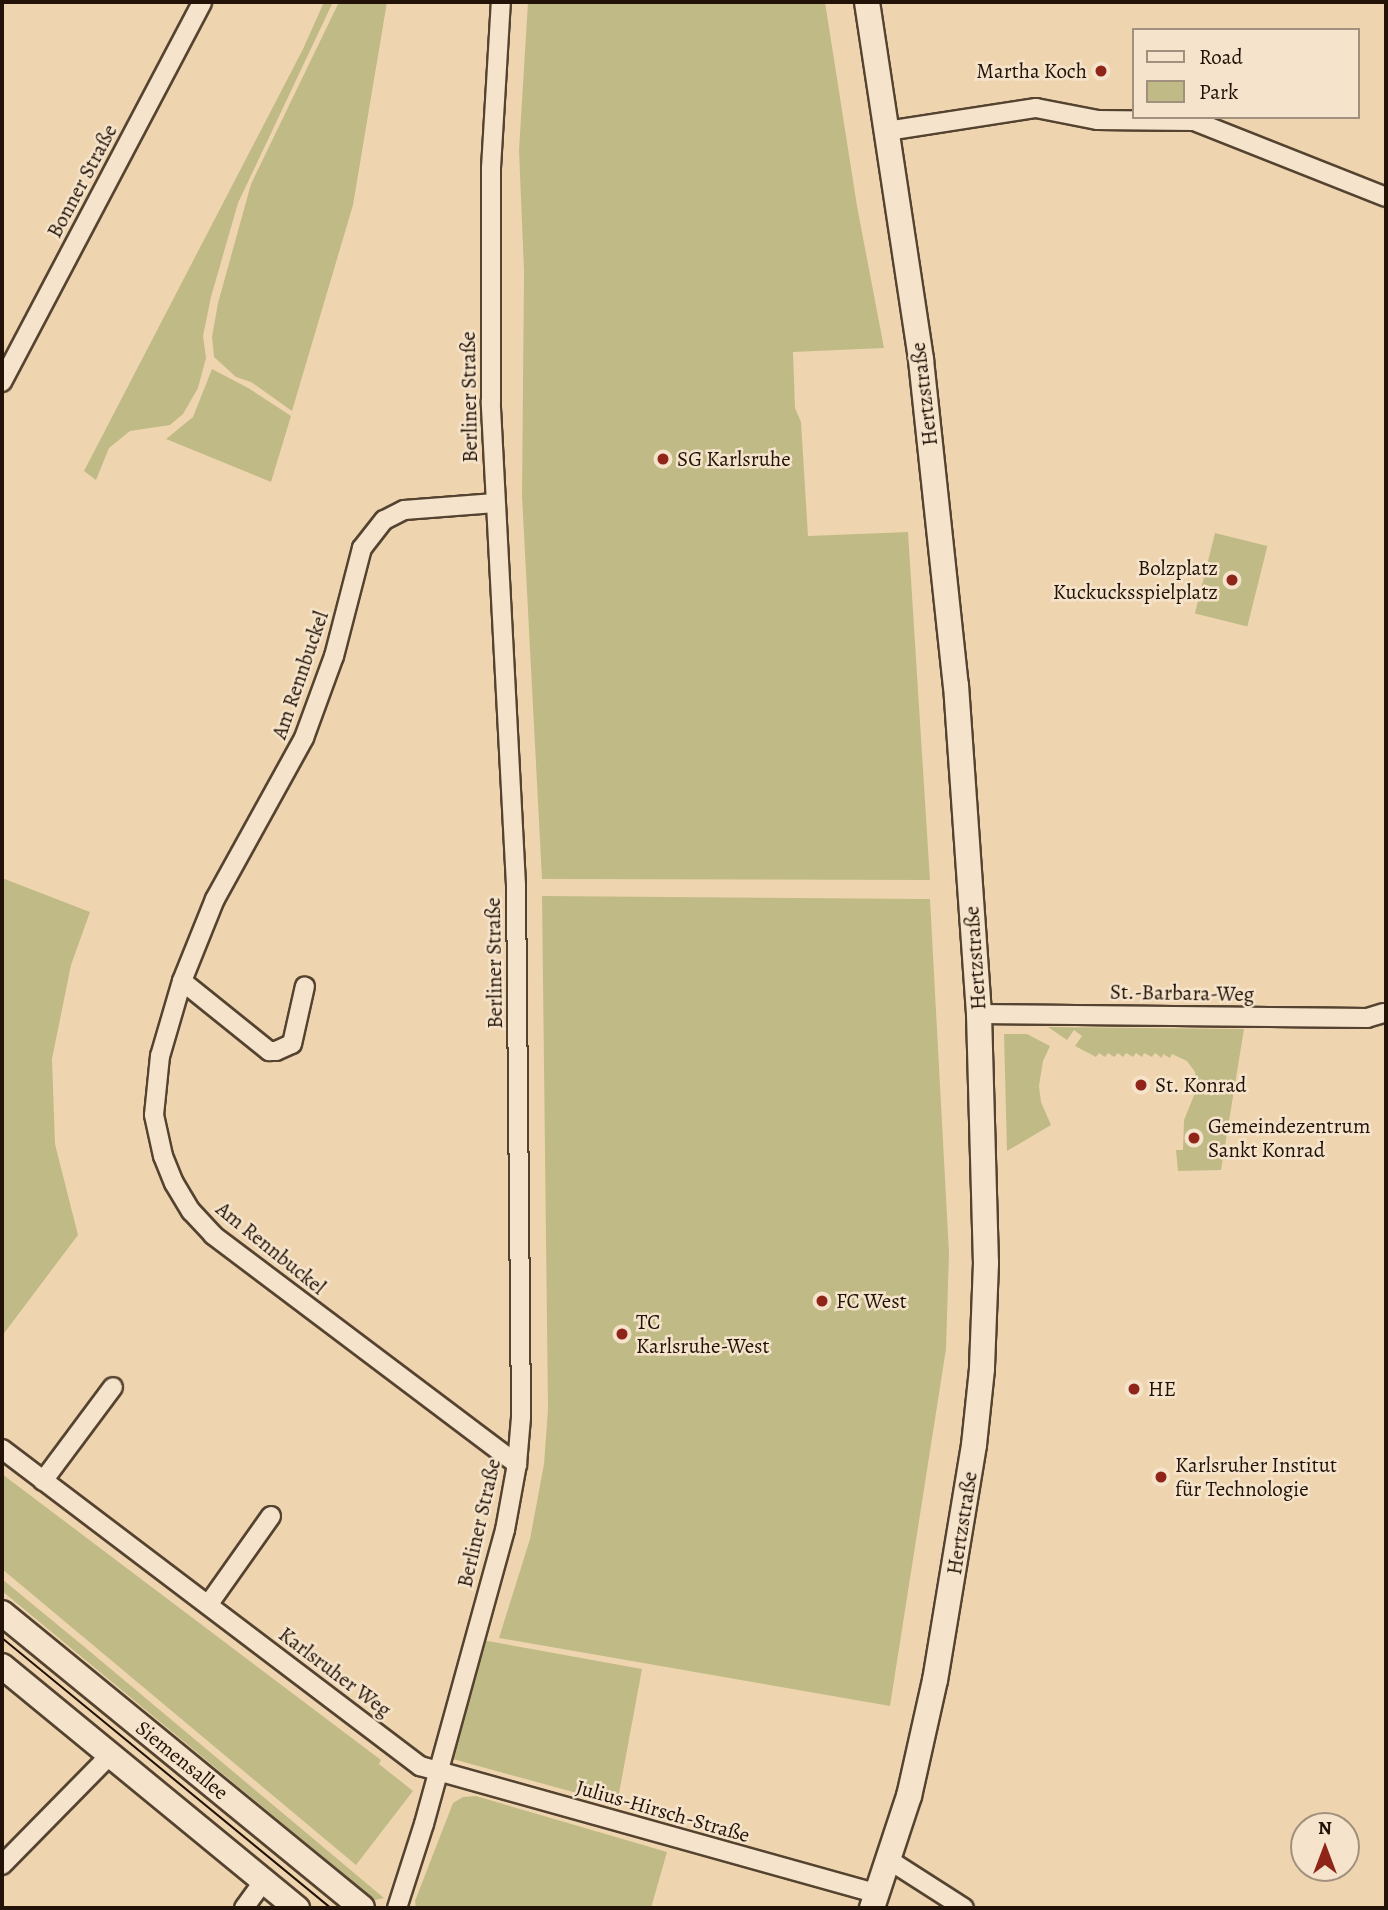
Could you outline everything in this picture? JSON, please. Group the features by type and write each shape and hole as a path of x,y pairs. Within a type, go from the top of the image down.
{"main road":[{"name":"Hertzstraße","path":"867,2 921,359 944,560 979,1014 986,1263 978,1412 935,1680 916,1768 874,1901"},
{"name":"Siemensallee","path":"2,1613 362,1908"},
{"name":"Siemensallee","path":"2,1666 298,1908"}],"street":[{"name":"Bonner Straße","path":"2,382 202,2"},
{"name":"Berliner Straße","path":"397,1908 505,1530 517,1464 522,1391 516,885 491,402 491,168 501,2"},
{"path":"887,131 1035,108 1097,120 1194,121 1386,197"},
{"name":"Am Rennbuckel","path":"495,503 413,508 384,520 368,537 359,555 334,656 304,738 215,899 182,981 160,1056 154,1115 163,1156 191,1211 224,1245 517,1464"},
{"path":"182,981 269,1051 292,1044 305,986"},
{"name":"St.-Barbara-Weg","path":"979,1014 1367,1018 1385,1014"},
{"path":"43,1481 113,1387"},
{"name":"Karlsruher Weg","path":"2,1449 420,1766 437,1770"},
{"path":"208,1605 271,1516"},
{"path":"2,1865 110,1755"},
{"name":"Julius-Hirsch-Straße","path":"437,1770 874,1901"},
{"path":"889,1860 964,1908"},
{"path":"244,1908 264,1880"}],"green space":[{"path":"324,2 333,2 238,203 211,297 203,336 206,358 198,388 183,414 170,425 130,431 109,448 96,480 84,471 303,49"},
{"path":"339,2 387,2 353,205 292,411 251,382 236,377 214,357 212,337 218,303 251,184"},
{"name":"SG Karlsruhe","path":"528,2 825,2 857,206 884,348 793,352 795,408 801,422 808,536 908,532 930,880 542,879 522,496 524,272 519,150"},
{"path":"212,369 250,389 291,416 271,482 166,439 193,417"},
{"name":"Bolzplatz Kuckucksspielplatz","path":"1215,533 1267,546 1247,627 1195,614"},
{"path":"2,878 90,912 71,965 52,1059 55,1144 78,1235 2,1336"},
{"name":"FC West","path":"542,896 930,899 949,1253 946,1349 890,1706 499,1638 530,1539 544,1464 548,1409"},
{"path":"1048,1027 1244,1029 1221,1170 1178,1171 1176,1150 1183,1150 1184,1120 1197,1088 1195,1072 1187,1061 1172,1054 1170,1058 1163,1054 1162,1058 1155,1053 1152,1057 1144,1053 1142,1057 1136,1053 1133,1057 1126,1053 1123,1057 1118,1053 1114,1057 1108,1053 1105,1057 1099,1053 1096,1057 1075,1046 1082,1036 1074,1030 1067,1040"},
{"path":"1004,1034 1027,1034 1050,1046 1043,1061 1039,1086 1041,1102 1051,1125 1007,1151"},
{"path":"2,1474 381,1760 379,1764 413,1791 356,1865 2,1569"},
{"path":"2,1579 384,1898 375,1900 2,1591"},
{"path":"482,1640 642,1669 617,1804 449,1758"},
{"path":"476,1796 667,1852 651,1908 416,1908 415,1901 453,1803 463,1797"}],"tram line":[{"path":"2,1638 331,1908"}],"place":[{"name":"Martha Koch","path":"1101,71"},
{"name":"SG Karlsruhe","path":"663,459"},
{"name":"Bolzplatz Kuckucksspielplatz","path":"1232,580"},
{"name":"St. Konrad","path":"1141,1085"},
{"name":"Gemeindezentrum Sankt Konrad","path":"1194,1138"},
{"name":"FC West","path":"822,1301"},
{"name":"TC Karlsruhe-West","path":"622,1334"},
{"name":"HE","path":"1134,1389"},
{"name":"Karlsruher Institut für Technologie","path":"1161,1477"}]}
